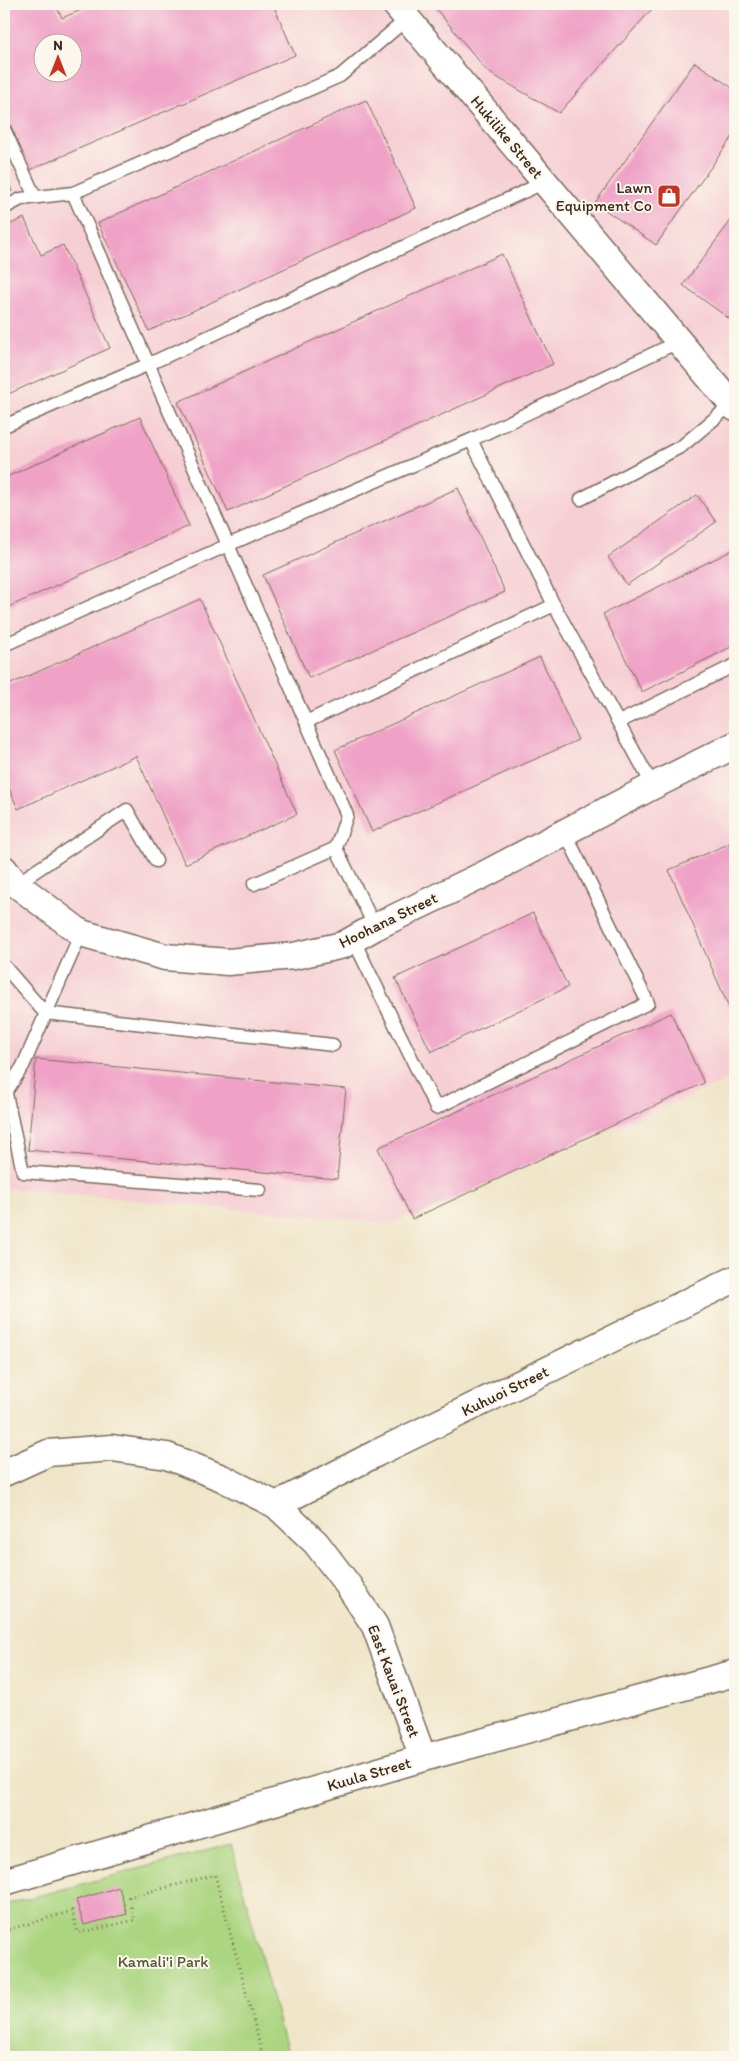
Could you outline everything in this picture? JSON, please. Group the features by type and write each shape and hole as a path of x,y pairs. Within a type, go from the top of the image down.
{"street":[{"name":"Hukilike Street","path":"402,11 734,406"},
{"name":"Hoohana Street","path":"10,877 81,933 165,957 228,962 294,956 343,945 735,745"},
{"name":"Kuhuoi Street","path":"276,1505 377,1453 735,1279"},
{"name":"East Kauai Street","path":"4,1473 48,1453 112,1448 167,1456 222,1478 276,1505 316,1543 348,1585 375,1626 423,1758"},
{"name":"Kuula Street","path":"4,1882 423,1758 735,1673"}],"lane":[{"path":"4,208 21,199 73,193 340,76 402,11"},
{"path":"4,129 7,143 35,197"},
{"path":"4,426 148,364 545,182"},
{"path":"73,193 347,815 336,848 364,933 436,1108 648,1003 565,832"},
{"path":"4,645 228,545 471,440 680,341"},
{"path":"581,499 682,446 734,406"},
{"path":"471,440 554,605 653,786"},
{"path":"306,722 554,605"},
{"path":"619,722 735,664"},
{"path":"10,877 127,810 156,861"},
{"path":"254,884 336,848"},
{"path":"81,933 22,1066 5,1094 24,1172 260,1190"},
{"path":"4,966 45,1013 333,1045"}],"path":[{"path":"4,1931 72,1911 78,1933 135,1920 129,1897 215,1875 263,2057"}],"shaded area":[{"path":"4,4 735,4 735,1077 392,1223 4,1188"}],"green space":[{"name":"Kamali'i Park","path":"231,1844 288,2057 4,2057 4,1905"}],"building":[{"path":"4,4 55,4 62,18 95,4 273,4 295,55 30,170 4,110"},
{"path":"432,4 644,4 652,9 559,113 488,72"},
{"path":"695,62 735,90 735,133 656,245 595,203"},
{"path":"366,100 416,208 149,331 98,223"},
{"path":"4,174 12,191 4,195"},
{"path":"735,215 735,323 683,285"},
{"path":"24,218 41,255 63,245 110,348 4,396 4,227"},
{"path":"502,254 553,364 228,512 178,402"},
{"path":"140,417 189,526 4,609 4,478"},
{"path":"458,488 505,592 309,678 263,575"},
{"path":"697,495 716,522 627,585 608,557"},
{"path":"735,549 735,645 642,692 603,614"},
{"path":"200,599 297,814 185,864 136,756 18,809 4,777 4,687"},
{"path":"540,657 578,740 372,832 335,750"},
{"path":"735,841 735,1021 669,870"},
{"path":"533,913 568,987 431,1052 395,978"},
{"path":"671,1013 704,1083 412,1219 378,1148"},
{"path":"4,1049 11,1065 4,1068"},
{"path":"36,1059 346,1089 337,1179 28,1150"},
{"path":"119,1887 127,1914 84,1925 76,1900"}],"place":[{"name":"Lawn Equipment Co","path":"669,196"}]}
